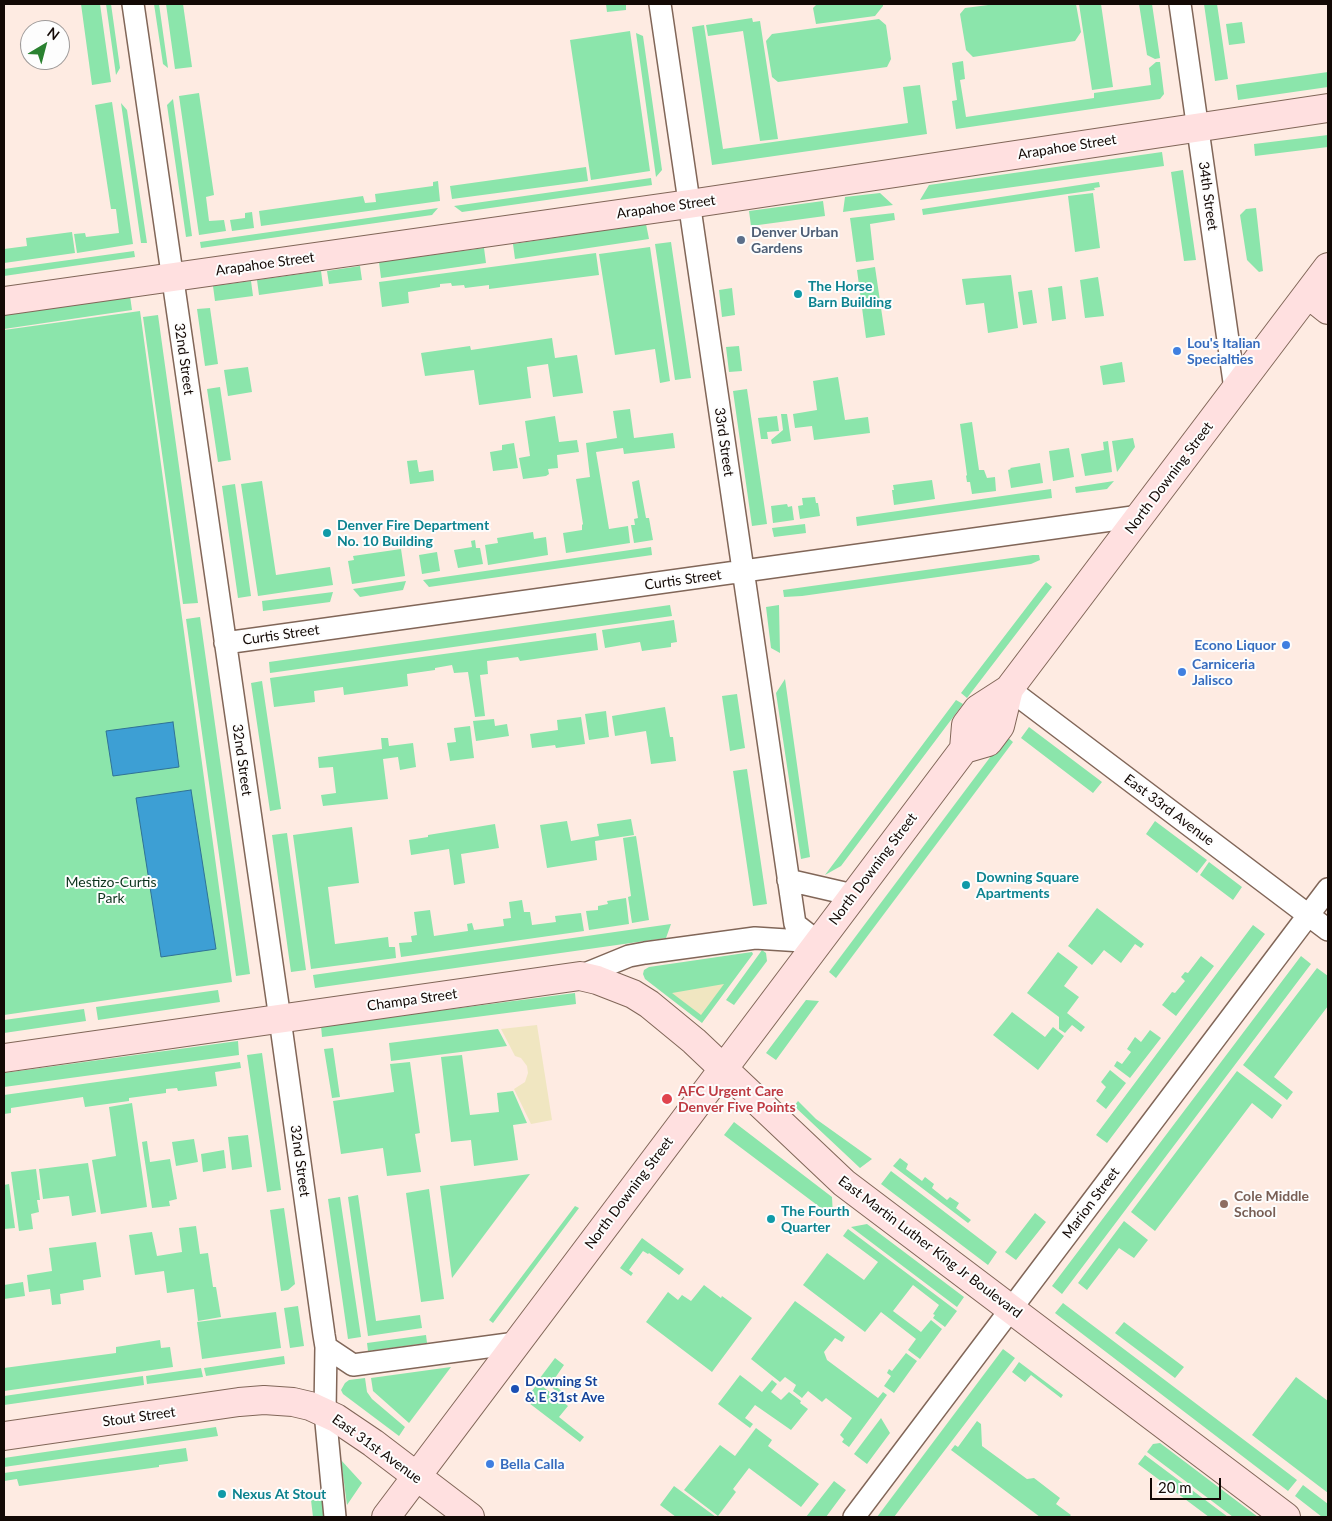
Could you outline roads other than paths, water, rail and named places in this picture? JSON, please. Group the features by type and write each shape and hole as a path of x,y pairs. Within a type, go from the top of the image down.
{"main road":[{"name":"Arapahoe Street","path":"4,302 689,204 1328,108"},
{"name":"North Downing Street","path":"386,1517 964,749 988,742 1000,726 1009,689 1236,389 1318,302 1328,267"},
{"name":"Champa Street","path":"4,1058 580,976"},
{"name":"East Martin Luther King Jr Boulevard","path":"580,976 616,986 649,1004 686,1034 844,1183 1286,1517"},
{"name":"East 31st Avenue","path":"275,1400 293,1402 326,1412 373,1443 470,1517"},
{"name":"Stout Street","path":"4,1436 239,1402 275,1400"}],"street":[{"name":"32nd Street","path":"133,4 326,1347 326,1412 335,1517"},
{"name":"33rd Street","path":"660,4 795,924 818,942"},
{"name":"34th Street","path":"1180,4 1236,389"},
{"name":"Curtis Street","path":"225,643 1140,516"},
{"name":"East 33rd Avenue","path":"1009,689 1328,930"},
{"path":"788,880 853,895"},
{"name":"Marion Street","path":"854,1517 1328,889"},
{"name":"Champa Street","path":"580,976 629,956 645,953 754,938 818,942"},
{"path":"326,1347 353,1365 516,1343"}],"water":[{"path":"173,722 179,767 113,776 106,731"},
{"path":"191,790 216,949 161,957 136,798"}],"place":[{"name":"Denver Urban Gardens","path":"741,240"},
{"name":"The Horse Barn Building","path":"798,294"},
{"name":"Lou's Italian Specialties","path":"1177,351"},
{"name":"Denver Fire Department No. 10 Building","path":"327,533"},
{"name":"Econo Liquor","path":"1286,645"},
{"name":"Carniceria Jalisco","path":"1182,672"},
{"name":"Downing Square Apartments","path":"966,885"},
{"name":"AFC Urgent Care Denver Five Points","path":"667,1099"},
{"name":"Cole Middle School","path":"1224,1204"},
{"name":"The Fourth Quarter","path":"771,1219"},
{"name":"Downing St & E 31st Ave","path":"515,1389"},
{"name":"Bella Calla","path":"490,1464"},
{"name":"Nexus At Stout","path":"222,1494"}],"park label":[{"name":"Mestizo-Curtis Park","path":"111,890"}]}
